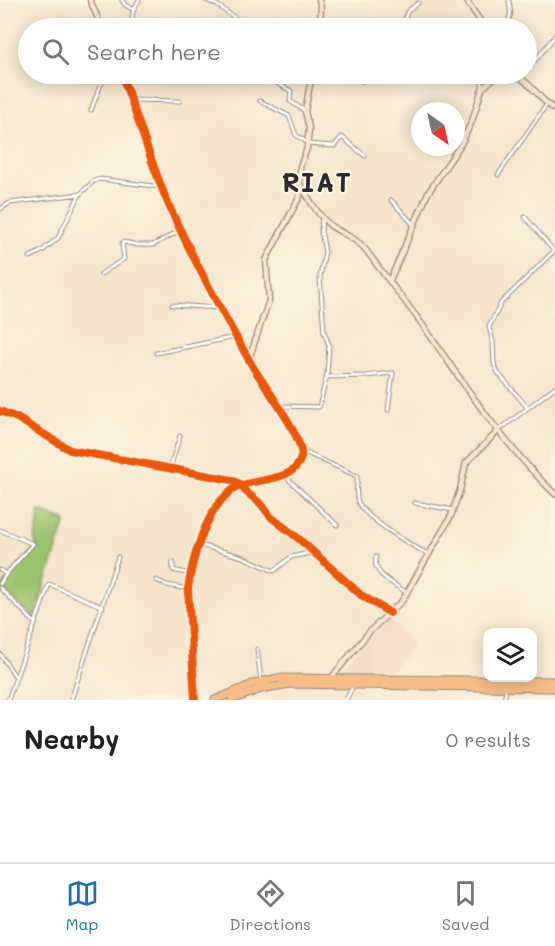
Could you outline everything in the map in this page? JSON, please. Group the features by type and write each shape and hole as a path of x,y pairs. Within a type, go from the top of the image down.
{"highway":[{"path":"215,700 261,681 278,678 555,681"},
{"path":"232,700 251,692 280,685 555,688"}],"street":[{"path":"90,0 98,18"},
{"path":"122,0 125,5 134,10"},
{"path":"133,18 139,0"},
{"path":"206,0 235,18"},
{"path":"319,0 320,18"},
{"path":"466,0 478,18"},
{"path":"508,0 509,18"},
{"path":"405,18 407,12 418,3"},
{"path":"537,56 555,36"},
{"path":"91,110 101,84"},
{"path":"125,84 162,188 181,230 237,337 279,406 302,451 297,466 284,475 240,484 226,495 216,507 200,544 190,574 188,589 195,700"},
{"path":"279,84 291,91 290,101 305,111"},
{"path":"249,358 269,300 266,260 300,198 300,167 308,144 309,125 305,111 310,84"},
{"path":"390,280 432,184 461,144 472,121 482,89 481,84"},
{"path":"482,89 487,84"},
{"path":"529,84 555,110"},
{"path":"131,100 180,101"},
{"path":"260,101 289,116 296,135 308,144 335,146 342,137 365,156"},
{"path":"498,175 547,104"},
{"path":"0,209 10,203 80,194 86,191 94,181 100,180 162,188"},
{"path":"300,184 322,218 340,232 356,239 390,280 454,374 498,431 555,494"},
{"path":"30,257 58,238 80,194"},
{"path":"391,200 414,225"},
{"path":"525,217 554,251 501,303 488,330 493,342 494,364 498,374 527,407"},
{"path":"279,406 320,407 329,345 324,332 320,276 325,252 321,231 322,218"},
{"path":"101,274 123,260 122,243 153,245 181,230"},
{"path":"172,305 222,308"},
{"path":"156,353 237,337"},
{"path":"326,377 393,373 388,410"},
{"path":"331,678 370,631 407,593 453,510 466,463 498,431 555,387"},
{"path":"0,411 17,418 69,450 227,478 240,484 262,505 271,518 314,552 361,596 390,613"},
{"path":"170,468 180,436"},
{"path":"302,451 356,475 356,492 360,506 382,525 430,555"},
{"path":"284,475 337,525"},
{"path":"415,502 453,510"},
{"path":"0,530 33,544 6,574 0,586 34,622"},
{"path":"200,544 243,556 274,571 295,556 314,552"},
{"path":"71,700 118,557"},
{"path":"376,557 375,565 378,571 407,593"},
{"path":"173,562 173,570 190,574"},
{"path":"0,570 6,574"},
{"path":"156,580 166,585 188,589"},
{"path":"8,700 49,583 103,607"},
{"path":"257,649 261,681"},
{"path":"0,654 15,676"},
{"path":"346,700 353,685"},
{"path":"504,700 507,687"}],"shaded area":[{"path":"390,620 413,644 391,673 339,673 349,659"}],"green space":[{"path":"40,511 66,521 34,618 1,587 37,546 35,541"}],"cycle path":[{"path":"125,84 157,176 180,230 253,367 291,426 301,450 301,458 296,467 280,476 239,486 222,499 207,522 193,564 188,589 195,700"},
{"path":"0,411 17,418 70,450 232,480 240,484 271,517 298,538 361,595 390,613"}],"district":[{"name":"RIAT","path":"317,183"}]}
